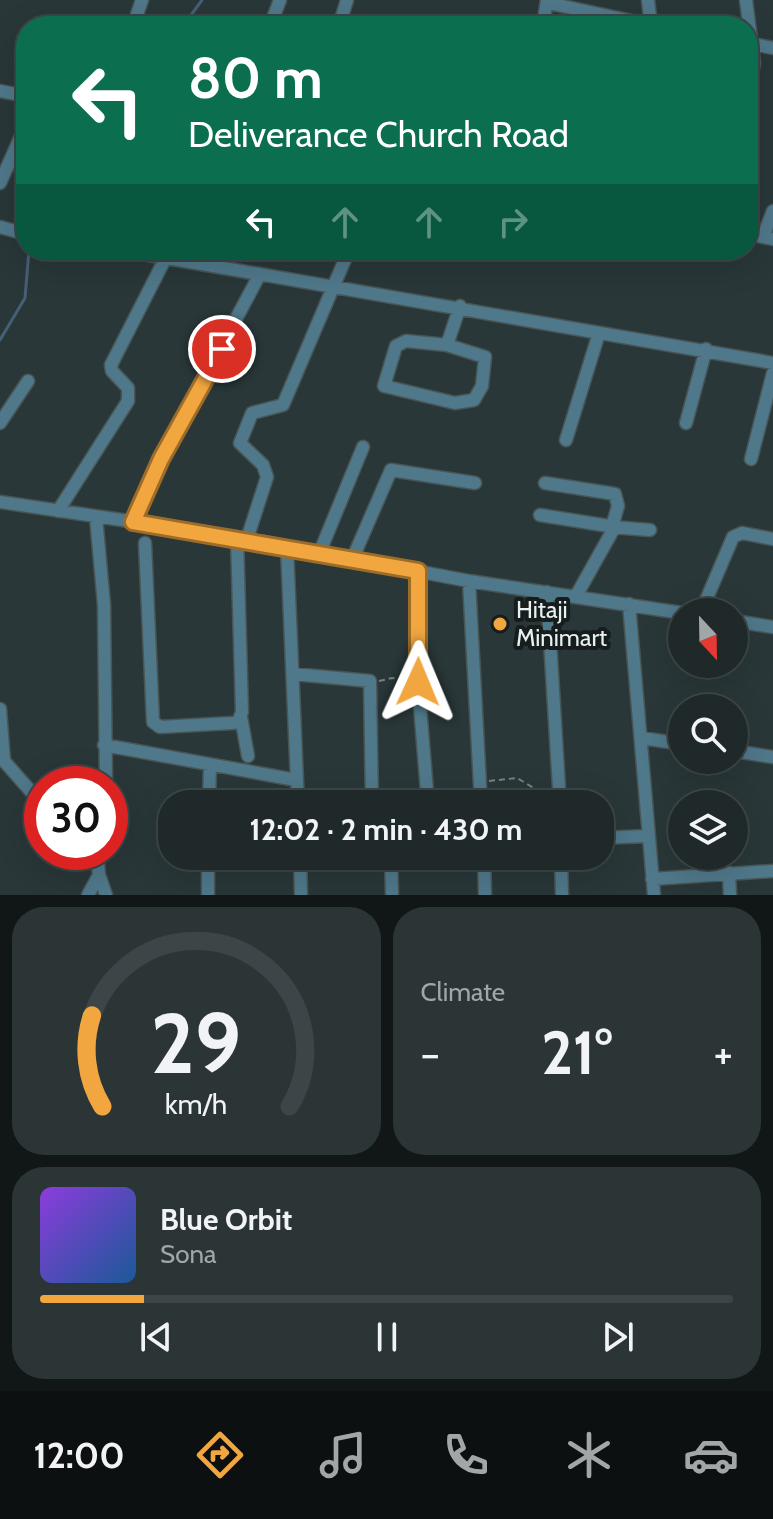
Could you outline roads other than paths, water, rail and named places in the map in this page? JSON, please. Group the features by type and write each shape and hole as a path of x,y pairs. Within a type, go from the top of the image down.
{"street":[{"path":"548,2 588,16"},
{"path":"0,183 16,147"},
{"path":"768,238 773,211"},
{"path":"58,511 128,401 128,388 112,371 111,365 164,260"},
{"path":"183,260 332,289 460,306 773,363"},
{"path":"248,756 241,717 242,538 267,477 263,465 240,443 252,413 283,405 345,260"},
{"path":"133,522 161,459 260,274"},
{"path":"447,345 460,306"},
{"path":"566,440 599,333"},
{"path":"400,343 447,345 485,357 482,386 474,400 455,403 384,386 392,350 400,343"},
{"path":"686,423 706,349"},
{"path":"751,459 773,373"},
{"path":"0,423 28,381"},
{"path":"319,554 363,447"},
{"path":"352,560 391,470 475,483"},
{"path":"545,483 615,494 618,506 613,533 576,596"},
{"path":"0,502 242,538 469,581 668,611"},
{"path":"540,515 650,530"},
{"path":"96,517 104,605 105,766"},
{"path":"707,598 733,537 742,533 773,539"},
{"path":"145,543 153,722 160,727 217,724 232,723 241,717"},
{"path":"287,548 297,790"},
{"path":"418,571 418,682 427,790"},
{"path":"469,581 480,790"},
{"path":"547,592 559,790"},
{"path":"629,604 654,895"},
{"path":"748,623 773,627"},
{"path":"293,674 370,681 372,790"},
{"path":"0,709 4,761 24,784"},
{"path":"642,738 668,742"},
{"path":"104,745 296,780"},
{"path":"748,753 773,757"},
{"path":"209,790 210,765"},
{"path":"614,837 648,836"},
{"path":"99,870 106,895"},
{"path":"208,870 208,895"},
{"path":"300,870 301,895"},
{"path":"391,870 392,895"},
{"path":"484,870 485,895"},
{"path":"561,870 562,895"},
{"path":"652,879 773,871"},
{"path":"729,873 730,895"},
{"path":"88,895 99,875"}],"waterway":[{"path":"190,16 202,0"},
{"path":"0,340 25,298 28,260"}],"place":[{"name":"Hitaji Minimart","path":"500,624"}]}
